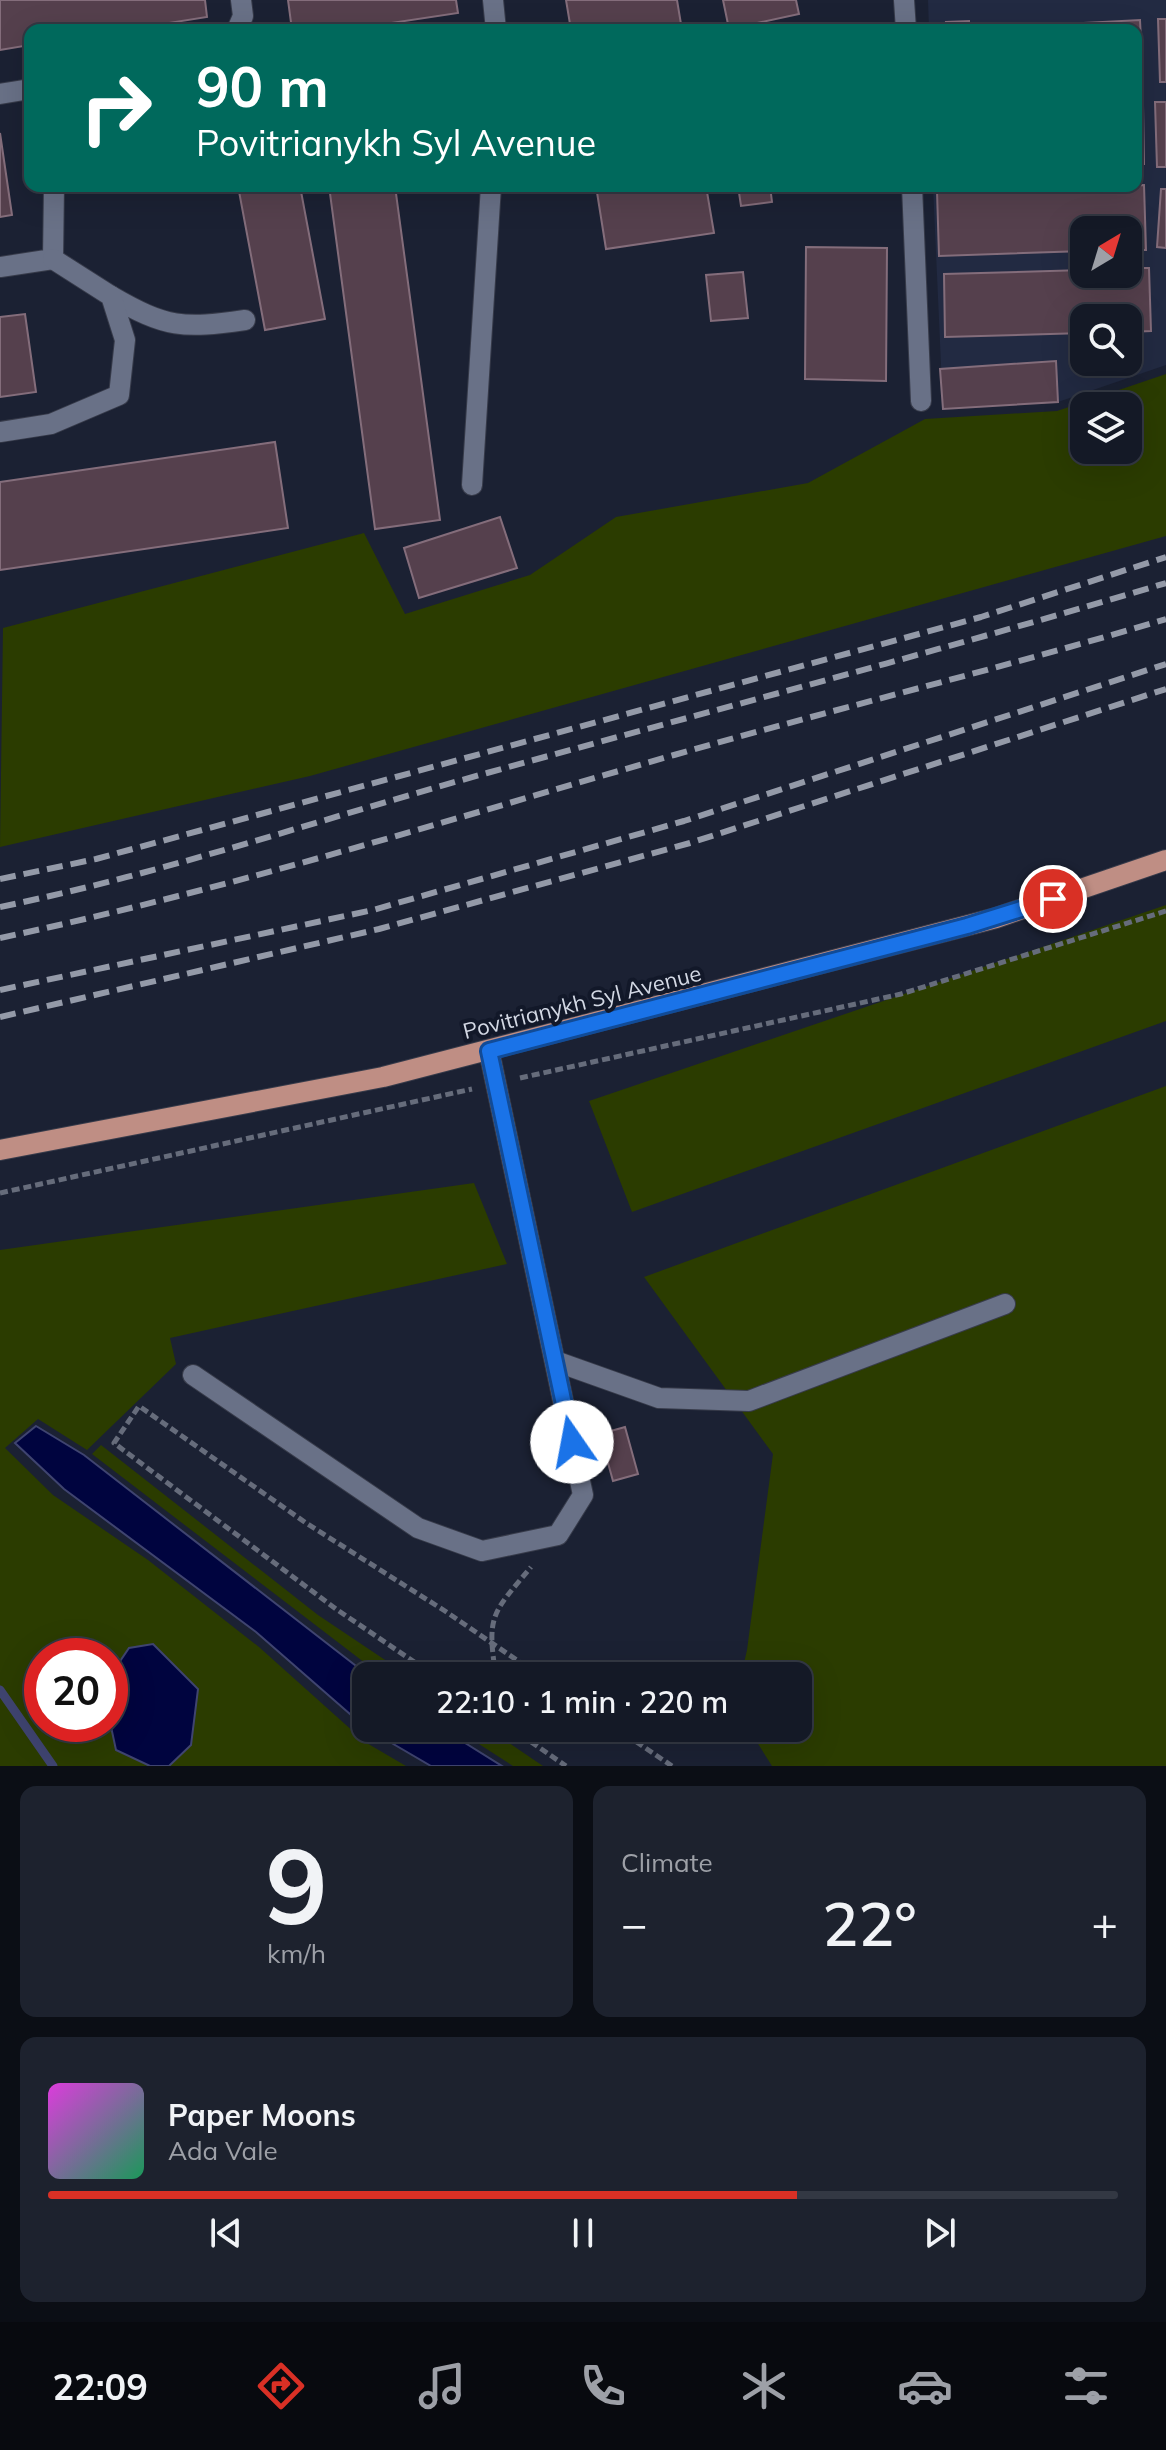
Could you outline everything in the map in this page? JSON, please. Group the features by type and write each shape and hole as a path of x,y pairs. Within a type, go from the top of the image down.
{"main road":[{"name":"Povitrianykh Syl Avenue","path":"0,1150 383,1077 489,1051 996,918 1166,860"}],"lane":[{"path":"240,24 243,16 241,0"},
{"path":"493,0 495,24"},
{"path":"904,0 906,24"},
{"path":"0,94 24,90"},
{"path":"53,259 54,192"},
{"path":"472,485 491,192"},
{"path":"912,192 921,401"},
{"path":"0,267 53,259 151,320 193,327 245,320"},
{"path":"0,432 51,424 119,395 125,340 111,296"},
{"path":"193,1375 418,1528 482,1551 558,1535 583,1495 489,1051"},
{"path":"555,1361 659,1398 749,1401 1005,1304"}],"path":[{"path":"0,1193 901,994 1166,911"},
{"path":"414,1662 336,1609 114,1443 139,1406 306,1523 520,1662"},
{"path":"494,1662 491,1642 495,1611 558,1535"},
{"path":"531,1742 566,1766"},
{"path":"637,1742 672,1766"}],"shaded area":[{"path":"928,0 1166,0 1166,365 1142,373 1142,304 1070,304 1070,376 1134,376 1087,392 1070,392 1070,398 1058,402 943,409 933,192 1142,192 1142,24 929,24"},
{"path":"36,1426 84,1455 352,1663 352,1716 256,1632 64,1489 15,1443"},
{"path":"153,1644 198,1689 191,1745 169,1766 150,1766 116,1750 114,1742 128,1742 129,1648"},
{"path":"390,1742 463,1742 502,1766 431,1766"}],"green space":[{"path":"1166,374 1166,536 310,776 0,847 3,628 364,533 405,614 530,575 616,517 808,483 925,419 1057,411 1070,407 1070,464 1142,464 1142,392 1113,392"},
{"path":"1166,905 1166,1021 632,1212 589,1101"},
{"path":"1166,1086 1166,1766 772,1766 757,1742 812,1742 812,1662 744,1662 773,1454 644,1277"},
{"path":"474,1183 507,1264 170,1338 176,1364 87,1450 38,1419 5,1448 53,1495 148,1560 259,1647 352,1730 352,1742 365,1742 406,1766 0,1766 0,1250"},
{"path":"101,1445 318,1615 388,1662 364,1662 92,1454"},
{"path":"476,1742 508,1742 543,1766 513,1766"}],"building":[{"path":"0,0 205,0 207,17 163,24 24,24 24,46 0,50"},
{"path":"288,0 456,0 458,13 385,24 291,24"},
{"path":"566,0 677,0 681,24 570,24"},
{"path":"723,0 796,0 799,14 752,24 728,24"},
{"path":"1158,19 1166,19 1166,82 1160,82"},
{"path":"1140,20 1140,24 1064,24"},
{"path":"969,21 969,24 946,22"},
{"path":"1155,102 1166,102 1166,167 1157,167"},
{"path":"1142,105 1143,105 1142,164"},
{"path":"0,133 12,215 0,217"},
{"path":"1144,185 1146,250 1142,250 1142,216 1070,216 1070,251 939,256 937,192 1142,192"},
{"path":"1161,189 1166,189 1166,248 1157,247"},
{"path":"239,192 301,192 325,319 265,330"},
{"path":"330,192 396,192 440,520 375,529"},
{"path":"597,192 707,192 714,233 606,249"},
{"path":"739,192 771,192 772,202 741,206"},
{"path":"806,247 887,248 886,381 805,379"},
{"path":"1142,268 1149,268 1151,331 1142,331 1142,304 1070,304 1070,333 945,337 944,274 1070,270 1070,288 1142,288"},
{"path":"743,272 748,318 711,321 706,275"},
{"path":"25,314 36,392 0,397 0,317"},
{"path":"1056,361 1058,402 943,409 940,369"},
{"path":"275,442 288,528 0,570 0,482"},
{"path":"500,517 517,568 419,598 404,548"},
{"path":"625,1427 638,1474 613,1481 600,1434"}],"waterway":[{"path":"0,1690 53,1766"}],"railway":[{"path":"0,879 96,859 981,617 1166,557"},
{"path":"0,907 184,862 487,773 1166,583"},
{"path":"0,938 254,876 674,755 1166,619"},
{"path":"0,990 373,910 684,821 1166,664"},
{"path":"0,1017 379,929 690,843 1166,689"}],"route":[{"path":"572,1442 489,1051 967,926 1053,899"}]}
